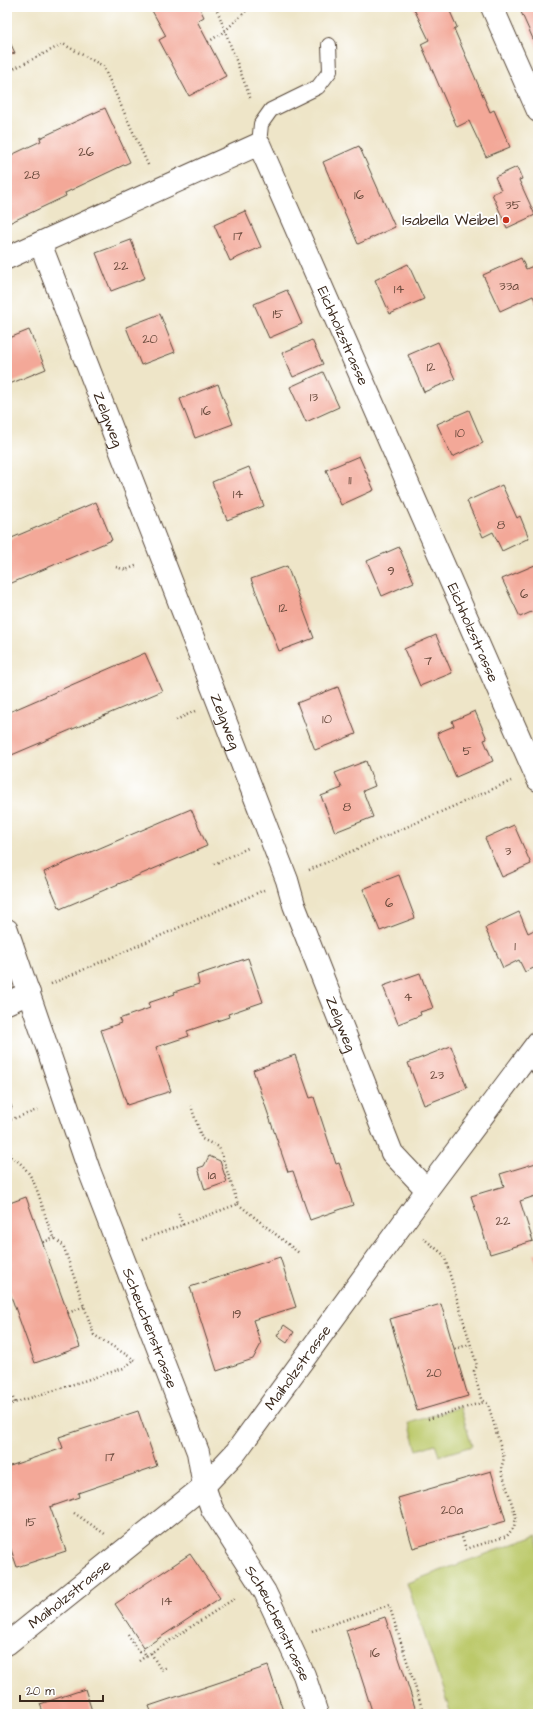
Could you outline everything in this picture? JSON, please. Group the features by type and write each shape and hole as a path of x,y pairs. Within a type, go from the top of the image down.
{"street":[{"path":"492,7 538,111"},
{"path":"7,258 159,189 260,134"},
{"name":"Eichholzstrasse","path":"260,134 538,780"},
{"name":"Zelgweg","path":"40,243 287,880 294,905 392,1153 427,1190"},
{"name":"Scheuchenstrasse","path":"7,930 89,1170 198,1452 204,1486 212,1509 259,1582 304,1674 317,1714"},
{"path":"7,1003 29,993"},
{"name":"Maiholzstrasse","path":"7,1644 204,1486 236,1452 427,1190 536,1053"}],"lane":[{"path":"260,134 271,110 318,87 330,71 329,45"}],"path":[{"path":"216,7 260,134"},
{"path":"208,42 225,32 250,7"},
{"path":"7,72 63,44 103,66 159,189"},
{"path":"214,864 270,837"},
{"path":"7,1121 66,1100"},
{"path":"191,1106 202,1138 219,1147 238,1204 299,1253"},
{"path":"7,1145 11,1157 16,1159 36,1186 54,1238 63,1245 94,1335 140,1364"},
{"path":"119,1248 238,1204"},
{"path":"178,1213 183,1225"},
{"path":"403,1223 444,1255 477,1366 474,1371 481,1399 488,1404 504,1458 501,1469 516,1517 514,1527 508,1536 466,1549 461,1534"},
{"path":"43,1242 54,1238"},
{"path":"68,1313 85,1306"},
{"path":"454,1349 470,1344"},
{"path":"7,1410 11,1404 124,1368 134,1360"},
{"path":"7,1383 15,1403"},
{"path":"428,1419 484,1401"},
{"path":"74,1513 111,1539 122,1552"},
{"path":"139,1661 259,1582"},
{"path":"288,1639 389,1605 424,1714"},
{"path":"128,1635 139,1652 143,1650 146,1656"},
{"path":"151,1653 161,1670 168,1666"}],"green space":[{"path":"460,1407 472,1446 439,1456 435,1444 417,1450 409,1423"},
{"path":"538,1535 538,1714 451,1714 407,1583"}],"building":[{"path":"150,7 199,7 204,17 197,21 226,76 189,96 159,40 166,36"},
{"path":"413,7 448,7 457,27 454,29 490,112 494,110 510,147 486,157 469,121 457,127 421,44 429,40"},
{"path":"533,7 538,7 538,50 521,12"},
{"path":"7,36 15,53 7,56"},
{"path":"105,108 130,162 65,193 66,196 7,224 7,157 41,141 40,138"},
{"path":"359,146 395,227 358,244 323,162"},
{"path":"517,167 522,179 519,180 535,215 507,228 492,194 501,190 495,177"},
{"path":"245,211 261,247 230,261 214,225"},
{"path":"131,240 145,278 111,291 96,253"},
{"path":"521,258 526,269 538,264 538,307 533,296 500,311 483,275"},
{"path":"408,264 424,299 390,314 375,280"},
{"path":"287,290 302,324 269,338 254,304"},
{"path":"160,314 175,352 141,365 126,327"},
{"path":"29,330 46,369 7,385 7,339"},
{"path":"312,340 323,364 293,377 282,353"},
{"path":"438,342 455,379 424,392 408,355"},
{"path":"323,372 339,407 306,422 290,387"},
{"path":"218,384 233,424 195,438 180,399"},
{"path":"469,410 483,443 452,457 437,424"},
{"path":"359,456 374,490 341,505 326,470"},
{"path":"249,467 264,506 227,520 212,482"},
{"path":"502,485 517,518 520,516 529,538 502,551 493,532 483,537 467,501"},
{"path":"96,502 112,540 7,585 7,540"},
{"path":"399,547 414,582 382,596 367,561"},
{"path":"535,565 538,572 538,609 520,617 502,579"},
{"path":"287,566 314,638 279,651 251,579"},
{"path":"436,635 452,673 420,686 404,649"},
{"path":"145,653 162,691 7,757 7,713"},
{"path":"338,687 356,734 315,750 297,703"},
{"path":"475,711 487,739 484,740 493,761 456,777 437,733 454,726 452,721"},
{"path":"366,761 375,786 363,791 373,817 335,832 321,796 342,788 335,773"},
{"path":"191,809 207,846 60,909 44,872"},
{"path":"514,825 531,864 502,877 485,838"},
{"path":"399,875 415,918 380,931 363,889"},
{"path":"519,912 528,933 538,928 538,966 525,972 519,960 503,968 485,928"},
{"path":"248,958 263,1002 228,1014 229,1017 187,1031 189,1036 156,1047 171,1091 127,1105 101,1030 121,1023 119,1019 150,1008 148,1003 175,994 174,992 199,984 197,975"},
{"path":"420,973 433,1008 420,1012 421,1015 398,1024 383,986"},
{"path":"451,1046 467,1088 424,1105 408,1063"},
{"path":"295,1055 310,1098 314,1097 336,1164 339,1163 353,1205 310,1220 293,1171 288,1172 253,1070"},
{"path":"7,1094 12,1108 7,1110"},
{"path":"209,1156 220,1161 227,1182 205,1190 198,1168 204,1166"},
{"path":"536,1163 538,1168 538,1195 520,1201 533,1241 490,1254 471,1196 504,1186 500,1174"},
{"path":"26,1197 80,1347 35,1363 7,1285 7,1204"},
{"path":"538,1253 538,1268 534,1254"},
{"path":"280,1257 296,1307 253,1320 261,1344 253,1359 217,1371 190,1287"},
{"path":"441,1304 468,1396 417,1411 390,1319"},
{"path":"284,1325 294,1332 287,1343 277,1336"},
{"path":"138,1411 157,1466 78,1493 79,1497 50,1507 66,1551 17,1567 7,1538 7,1467 63,1448 59,1437"},
{"path":"491,1471 506,1521 413,1548 398,1498"},
{"path":"190,1554 220,1598 144,1648 115,1604"},
{"path":"385,1617 417,1714 373,1714 346,1630"},
{"path":"268,1666 284,1714 152,1714 149,1706"},
{"path":"85,1689 93,1714 44,1714 40,1704"}],"place":[{"name":"Isabella Weibel","path":"506,220"}]}
